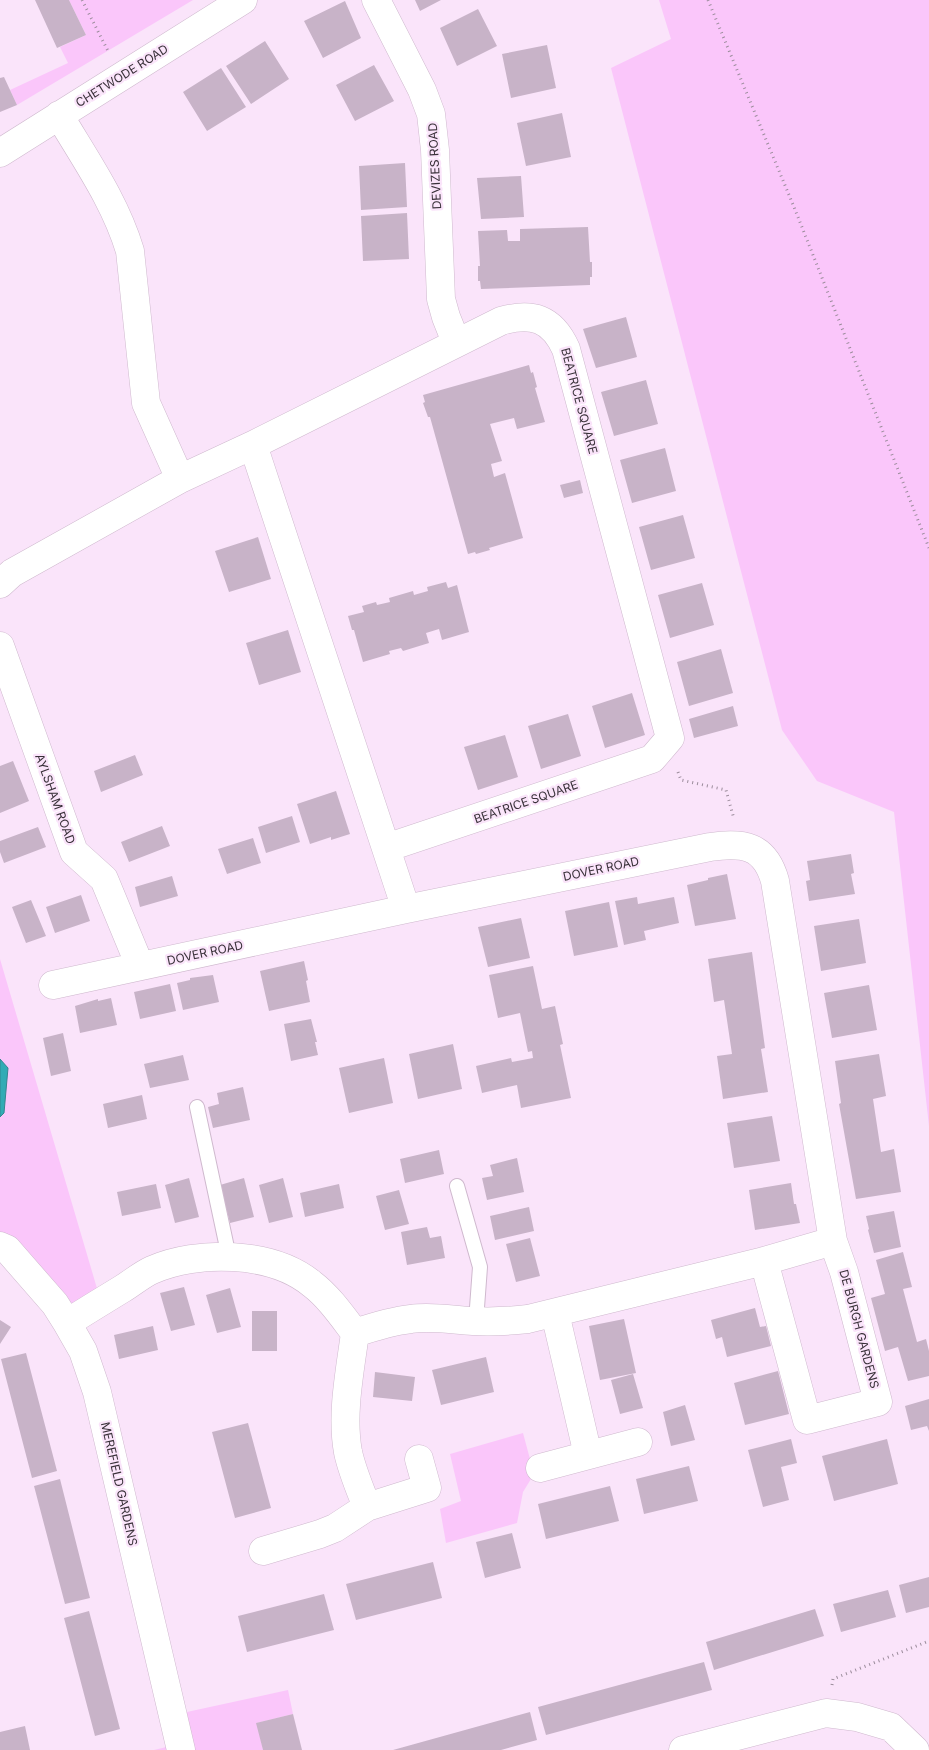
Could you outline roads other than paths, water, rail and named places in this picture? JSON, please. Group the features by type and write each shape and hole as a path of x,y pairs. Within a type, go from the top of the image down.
{"street":[{"name":"CHETWODE ROAD","path":"0,153 243,0"},
{"name":"DEVIZES ROAD","path":"376,0 422,90 431,114 435,150 441,298 456,342"},
{"path":"59,115 114,207 123,227 130,251 146,403 180,479"},
{"name":"BEATRICE SQUARE","path":"253,445 501,321 530,316 543,320 553,327 566,349 670,738 652,759 386,848"},
{"path":"0,584 12,573 180,479 253,445 406,909"},
{"name":"AYLSHAM ROAD","path":"0,646 74,852 104,879 140,966"},
{"name":"DOVER ROAD","path":"53,985 406,909 710,847 741,844 754,850 765,859 772,869 775,881 833,1241"},
{"path":"354,1333 387,1323 411,1319 511,1321 555,1314 764,1261 833,1241"},
{"name":"DE BURGH GARDENS","path":"764,1261 806,1420 878,1402 844,1272 833,1241"},
{"name":"MEREFIELD GARDENS","path":"0,1246 13,1256 55,1304 83,1351 97,1392 181,1750"},
{"path":"67,1323 151,1271 176,1262 204,1257 228,1257 276,1265 301,1275 326,1298 354,1333 346,1430 348,1452 367,1507"},
{"path":"555,1314 588,1455"},
{"path":"540,1468 638,1442"},
{"path":"263,1551 335,1528 367,1507 427,1488 419,1459"},
{"path":"683,1750 826,1713 857,1717 891,1727 915,1750"}],"lane":[{"path":"196,1106 228,1257"},
{"path":"457,1186 480,1267 476,1321"}],"water":[{"path":"0,1059 8,1068 4,1113 0,1117"}]}
